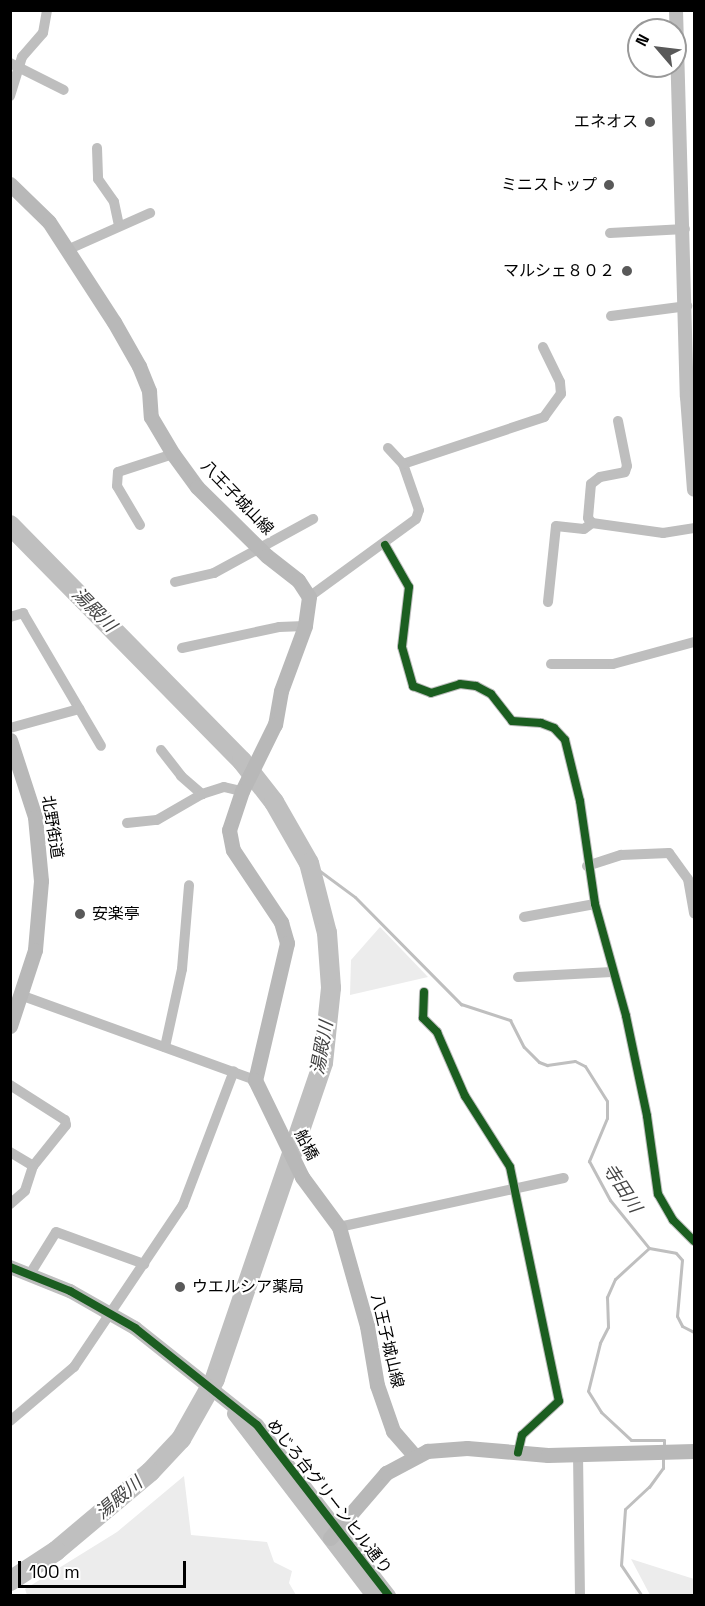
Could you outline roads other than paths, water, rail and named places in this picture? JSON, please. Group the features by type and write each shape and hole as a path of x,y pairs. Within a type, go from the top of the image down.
{"main road":[{"name":"八王子城山線","path":"10,184 49,222 139,366 147,385 151,417 173,454 198,487 258,547 298,580 309,597"},
{"path":"255,1080 287,943 274,908 230,842 229,826 242,791 275,724 281,691 305,626 309,597"},
{"name":"北野街道","path":"10,740 31,799 40,862 38,927 23,996 10,1026"},
{"name":"船橋","path":"255,1080 302,1177"},
{"name":"八王子城山線","path":"302,1177 339,1227 367,1326 377,1385 393,1431 414,1455"},
{"path":"335,1534 382,1477 414,1455 455,1448 518,1453 578,1454 694,1451"}],"street":[{"path":"10,96 15,64 43,33 46,10"},
{"path":"676,10 690,229 687,306 694,490"},
{"path":"15,64 64,90"},
{"path":"97,148 98,179 114,202 119,225"},
{"path":"67,250 150,213"},
{"path":"610,233 690,229"},
{"path":"611,316 687,306"},
{"path":"403,464 544,417 561,394 560,382 543,347"},
{"path":"618,421 627,466 625,472 600,477 591,484 588,518 592,523 663,533 694,528"},
{"path":"309,597 354,562 385,545 416,519 419,510 403,464 388,448"},
{"path":"140,525 117,486 118,472 173,454"},
{"path":"175,582 214,573 312,519"},
{"path":"548,602 556,526 584,529 592,523"},
{"path":"385,545 409,587 402,647 413,686 431,693 460,684 476,686 491,694 512,721 541,723 560,733 580,801 587,866 595,904 626,1016 642,1094 658,1194 673,1220 694,1242"},
{"path":"10,617 23,613 101,746"},
{"path":"182,648 279,627 305,626"},
{"path":"551,664 613,664 694,642"},
{"path":"10,728 79,708"},
{"path":"161,750 181,776 202,794"},
{"path":"127,823 157,820 202,794 224,787 242,791"},
{"path":"587,866 621,855 669,853 688,879 694,913"},
{"path":"165,1047 182,969 189,885"},
{"path":"524,917 595,904"},
{"path":"518,977 612,972"},
{"path":"424,992 423,1018 436,1032 465,1096 510,1167 559,1401 522,1435 518,1453"},
{"path":"23,996 255,1080"},
{"path":"10,1421 74,1367 186,1199 234,1071"},
{"path":"10,1085 65,1120 66,1125 33,1166 25,1191 10,1204"},
{"path":"10,1152 33,1166"},
{"path":"339,1227 564,1178"},
{"path":"30,1274 56,1232 144,1264"},
{"path":"10,1267 30,1274 110,1312"},
{"name":"めじろ台グリーンヒル通り","path":"110,1312 198,1375 274,1444 374,1596"},
{"path":"578,1454 580,1596"},
{"name":"めじろ台グリーンヒル通り","path":"335,1534 389,1596"}],"waterway":[{"name":"湯殿川","path":"10,525 242,761 274,802 309,863 327,933 331,988 323,1063 215,1379 181,1439 150,1472 56,1551 10,1581"},
{"name":"寺田川","path":"309,863 355,897 461,1004 510,1020 524,1047 539,1062 547,1065 575,1061 585,1066 607,1101 607,1118 589,1161 610,1200 649,1248 615,1279 607,1297 608,1327 600,1343 588,1391 601,1412 631,1440 664,1440 664,1448"},
{"path":"649,1248 676,1253 682,1260 677,1316 682,1326 694,1332"},
{"name":"寺田川","path":"642,1596 621,1565 625,1509 649,1487 663,1468 663,1457"}],"place":[{"name":"エネオス","path":"650,122"},
{"name":"ミニストップ","path":"609,185"},
{"name":"マルシェ８０２","path":"627,271"},
{"name":"安楽亭","path":"80,914"},
{"name":"ウエルシア薬局","path":"180,1287"}]}
